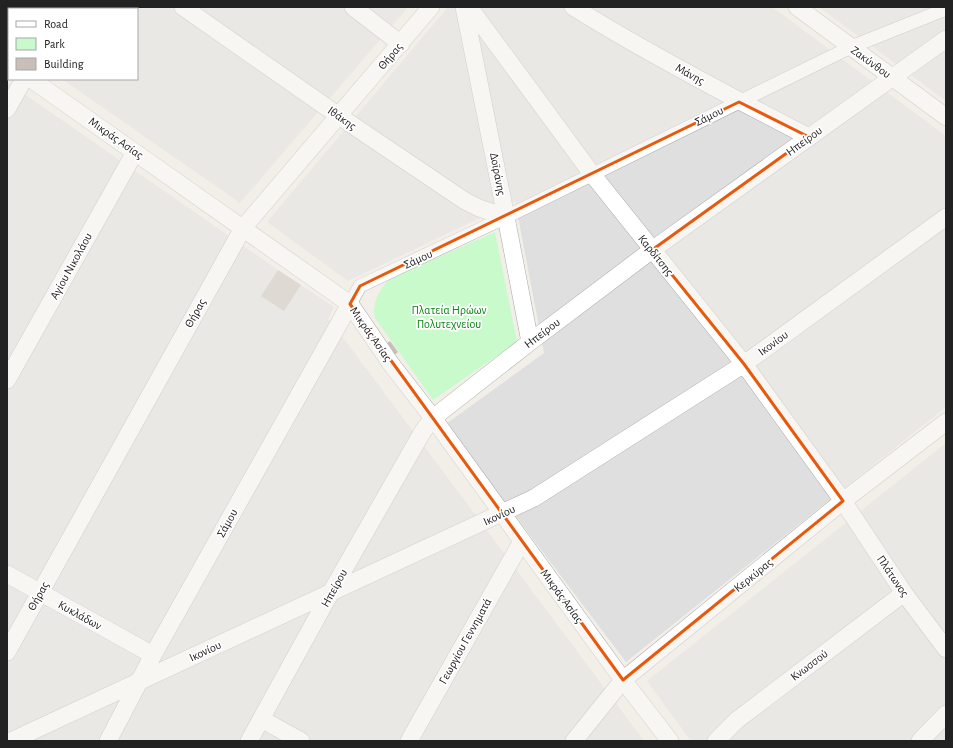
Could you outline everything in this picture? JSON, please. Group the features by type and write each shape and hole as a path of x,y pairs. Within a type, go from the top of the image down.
{"street":[{"name":"Ιθάκης","path":"183,7 339,116 465,201 479,208 506,217"},
{"path":"353,7 401,44"},
{"name":"Θήρας","path":"7,652 243,228 431,7"},
{"name":"Δοϊράνης","path":"464,7 530,342"},
{"name":"Καρδίτσης","path":"469,7 592,174 744,364 844,501"},
{"name":"Μάνης","path":"573,7 598,23 739,102 809,138"},
{"name":"Ζακύνθου","path":"797,7 946,117"},
{"name":"Σάμου","path":"108,741 139,681 360,286 506,217 851,47 946,9"},
{"name":"Ηπείρου","path":"249,741 331,592 423,432 433,418 530,342 652,250 942,42 946,25"},
{"path":"7,109 23,80"},
{"name":"Μικράς Ασίας","path":"32,80 350,304 391,364 433,418 622,680 670,741"},
{"name":"Αγίου Νικολάου","path":"7,380 135,152"},
{"name":"Ικονίου","path":"11,741 534,498 744,364 946,217"},
{"name":"Κερκύρας","path":"574,741 622,680 844,501 945,424"},
{"name":"Πλάτωνος","path":"844,501 904,593 946,649"},
{"name":"Γεωργίου Γεννηματά","path":"409,741 522,541"},
{"name":"Κυκλάδων","path":"7,574 153,656"},
{"name":"Κνωσσού","path":"716,741 737,720 904,593"},
{"path":"920,741 946,714"},
{"path":"261,719 301,741"}],"highlighted area":[{"path":"739,102 809,137 652,250 744,364 843,501 623,680 350,304 360,286"}],"shaded area":[{"path":"7,7 408,7 240,203 63,80 138,80 138,8 8,8 7,41"},
{"path":"448,7 772,7 946,136 946,407 626,662 446,424 544,353 515,201 348,281 267,222"},
{"path":"819,7 946,7 946,101"},
{"path":"7,82 278,270 334,307 328,319 644,741 7,741"},
{"path":"946,443 946,741 691,741 647,681"}],"green space":[{"name":"Πλατεία Ηρώων Πολυτεχνείου","path":"495,232 517,342 433,400 375,318 374,307 377,296 383,286 391,278"}],"building":[{"path":"278,270 301,285 284,311 261,296"},
{"path":"390,341 398,352 392,357 383,346"}]}
